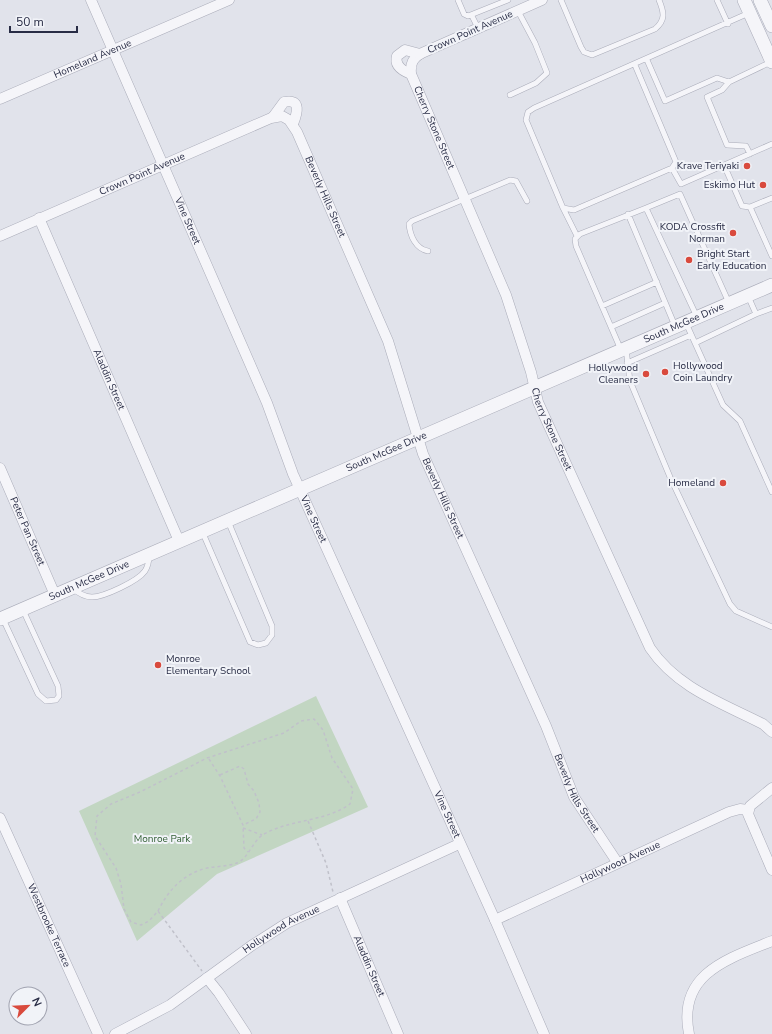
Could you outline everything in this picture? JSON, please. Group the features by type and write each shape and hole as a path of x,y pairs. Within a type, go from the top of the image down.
{"street":[{"name":"Vine Street","path":"91,0 267,403 300,489 544,1034"},
{"name":"Homeland Avenue","path":"0,99 229,0"},
{"name":"Crown Point Avenue","path":"420,54 405,50 397,56 398,66 403,71 411,69 414,58 420,54 542,0"},
{"path":"744,0 772,62"},
{"path":"759,33 772,26 760,0"},
{"name":"Cherry Stone Street","path":"411,69 506,295 535,387 538,402 644,637 666,669 689,687 763,724 772,732"},
{"path":"272,118 284,102 291,101 296,105 298,114 289,121"},
{"name":"Crown Point Avenue","path":"0,236 272,118 282,116 289,121"},
{"name":"Beverly Hills Street","path":"289,121 388,341 423,454 546,726 574,797 617,862"},
{"name":"Aladdin Street","path":"39,218 179,541"},
{"name":"South McGee Drive","path":"1,619 772,285"},
{"name":"Peter Pan Street","path":"0,468 55,595"},
{"path":"772,788 764,796 753,803 748,810 749,818 772,870"},
{"name":"Hollywood Avenue","path":"494,920 728,812 740,809 748,810"},
{"name":"Westbrooke Terrace","path":"0,818 98,1034"},
{"name":"Hollywood Avenue","path":"115,1034 170,1005 269,934 338,899 459,844"},
{"name":"Aladdin Street","path":"338,899 398,1034"},
{"path":"689,1034 687,1024 688,1003 691,994 700,979 720,964 772,941"},
{"path":"207,978 219,992 246,1034"}],"lane":[{"path":"458,0 464,14 468,16 472,16 508,0"},
{"path":"561,0 581,47 584,52 592,55 655,29 663,21 664,16 659,0"},
{"path":"717,0 728,24"},
{"path":"510,95 536,83 547,73 538,48 518,10"},
{"path":"750,13 647,60 534,108 528,112 526,120 563,208 577,236 575,239 576,246 611,327 623,349 630,381 670,477 730,604 736,611 772,627"},
{"path":"472,16 478,28"},
{"path":"647,60 665,101 717,78 730,82"},
{"path":"750,154 746,146 727,145 707,97 722,90 730,82 772,62"},
{"path":"563,208 574,210 672,168 676,162 635,65"},
{"path":"672,168 681,184 772,144"},
{"path":"724,165 742,206 750,207 772,198"},
{"path":"428,251 421,250 418,247 410,229 409,224 412,221 510,180 516,181 527,201"},
{"path":"577,236 680,194 729,303"},
{"path":"750,207 772,256"},
{"path":"646,208 691,335 723,405 740,421 772,492"},
{"path":"628,214 665,303 686,322"},
{"path":"602,306 657,282"},
{"path":"748,295 756,314"},
{"path":"611,327 665,303"},
{"path":"695,343 772,308"},
{"path":"627,363 691,335"},
{"path":"202,531 250,642 258,645 266,643 272,635 272,626 228,520"},
{"path":"72,588 82,596 92,597 102,595 136,579 145,572 149,564 149,554"},
{"path":"1,619 38,694 46,701 56,700 59,696 58,686 23,609"}],"path":[{"path":"314,719 323,730 332,758 352,789 350,804 340,811 308,821 280,828 263,835 238,863 202,869 182,879 172,888 158,911 149,921 141,925 132,922 124,908 121,884 116,868 95,836 97,816 111,804 140,792 207,758 284,734 301,721 314,719"},
{"path":"209,759 220,776 243,825 244,848 248,852"},
{"path":"220,776 240,766 244,769 248,784 254,791 259,802 260,812 256,819 243,825"},
{"path":"308,821 326,863 328,874 338,899"},
{"path":"243,828 263,835"},
{"path":"158,911 207,978"}],"green space":[{"name":"Monroe Park","path":"316,696 368,807 217,874 137,941 79,811"}],"place":[{"name":"Krave Teriyaki","path":"747,166"},
{"name":"Eskimo Hut","path":"763,185"},
{"name":"KODA Crossfit Norman","path":"733,233"},
{"name":"Bright Start Early Education","path":"689,260"},
{"name":"Hollywood Coin Laundry","path":"665,372"},
{"name":"Hollywood Cleaners","path":"646,374"},
{"name":"Homeland","path":"723,483"},
{"name":"Monroe Elementary School","path":"158,665"}]}
